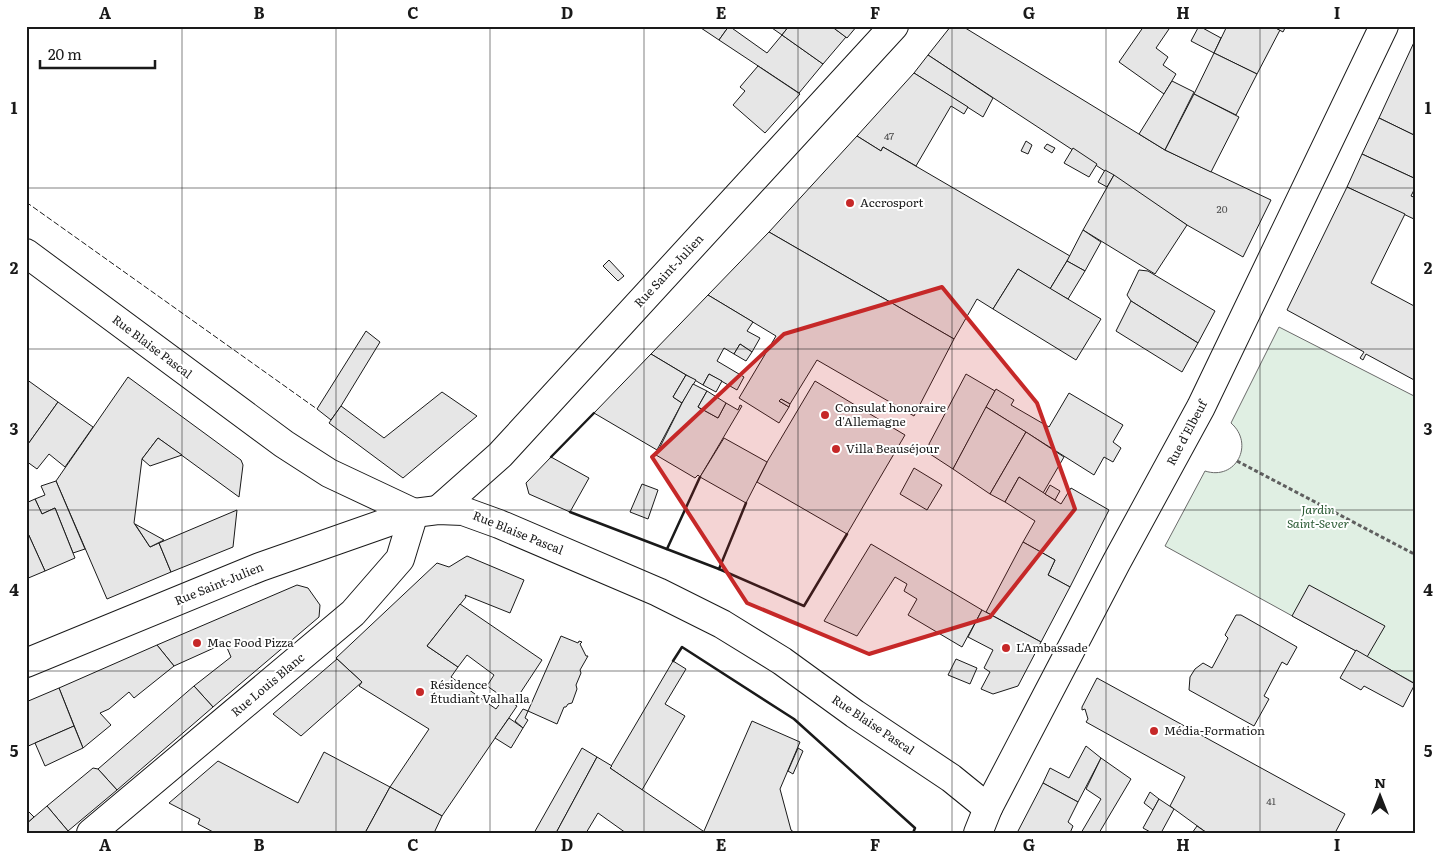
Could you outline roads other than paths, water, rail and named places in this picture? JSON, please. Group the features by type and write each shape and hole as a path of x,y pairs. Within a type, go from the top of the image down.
{"street":[{"name":"Rue Saint-Julien","path":"26,663 260,567 426,511 500,455 894,26"},
{"name":"Rue d'Elbeuf","path":"978,833 988,808 1201,407 1384,26"},
{"name":"Rue Blaise Pascal","path":"26,253 284,444 329,473 426,511 463,511 499,524 658,592 722,624 782,661 855,714 951,778 988,808"},
{"name":"Rue Louis Blanc","path":"91,833 353,613 400,559 426,511"}],"place":[{"name":"Accrosport","path":"850,203"},
{"name":"Consulat honoraire d'Allemagne","path":"825,415"},
{"name":"Villa Beauséjour","path":"836,449"},
{"name":"Mac Food Pizza","path":"197,643"},
{"name":"L'Ambassade","path":"1006,648"},
{"name":"Résidence Étudiant Valhalla","path":"420,692"},
{"name":"Média-Formation","path":"1154,731"}],"park label":[{"name":"Jardin Saint-Sever","path":"1318,517"}]}
